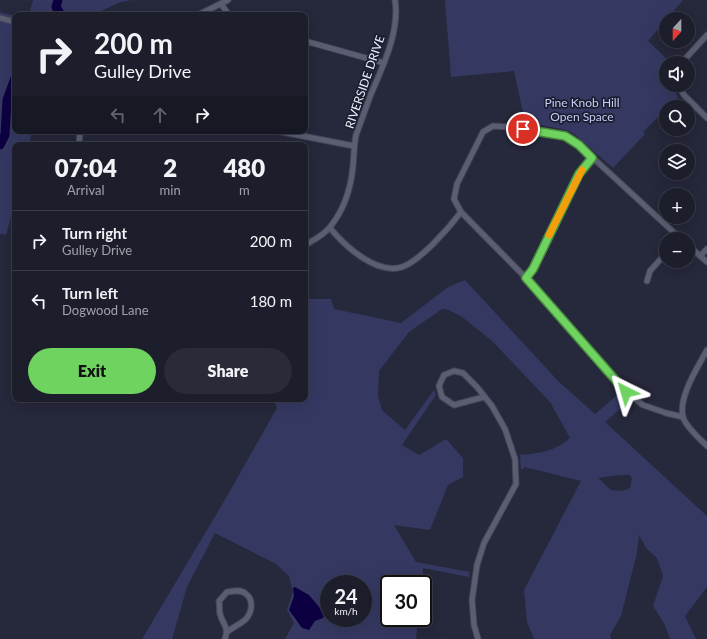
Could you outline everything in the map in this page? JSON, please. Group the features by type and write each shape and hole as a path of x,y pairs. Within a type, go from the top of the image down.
{"street":[{"path":"204,12 228,0"},
{"name":"RIVERSIDE DRIVE","path":"330,228 340,212 347,195 353,167 356,135 390,47 396,6 395,0"},
{"path":"221,4 227,12"},
{"path":"0,18 12,21"},
{"path":"688,56 707,34"},
{"path":"308,42 384,63"},
{"path":"682,92 707,118"},
{"path":"672,232 579,145 565,136 509,127 493,126 483,132 457,184 454,199 460,212 526,278 626,392 643,405 683,417"},
{"path":"292,134 354,146"},
{"path":"526,278 533,269 579,174 592,158"},
{"path":"308,243 330,228 339,238 368,262 387,268 401,267 411,262 427,249 450,226 460,212"},
{"path":"700,256 707,249"},
{"path":"695,251 707,262"},
{"path":"647,281 650,271 659,261"},
{"path":"707,350 686,388 683,402 683,417 691,429 707,446"},
{"path":"478,639 474,625 472,600 477,565 484,543 516,484 515,459 505,429 492,406 477,388 463,373 454,371 444,375 440,386 442,396 454,405 484,397"},
{"path":"225,639 227,632 220,615 220,601 227,592 237,591 246,594 252,602 251,612 245,620 227,632"}],"green space":[{"path":"33,0 131,0 118,3 99,12 30,12"},
{"name":"Pine Knob Hill Open Space","path":"445,0 683,0 673,12 659,12 659,28 648,41 664,56 659,56 659,92 676,92 678,97 675,100 659,100 659,116 643,132 645,134 613,168 574,134 566,130 525,122 514,71 451,77"},
{"path":"0,12 12,15 12,134 31,134 30,142 12,142 12,212 6,235 0,234"},
{"path":"465,280 559,382 595,414 616,396 618,392 617,388 631,404 626,404 605,422 707,516 707,587 685,616 696,639 670,639 665,625 653,606 663,576 657,558 646,548 639,535 637,553 621,616 610,635 611,639 534,639 527,622 524,590 581,481 525,467 521,470 520,454 522,455 548,451 559,446 570,438 550,402 492,341 461,316 446,309 442,309 409,332 379,371 378,396 382,410 405,430 434,390 436,395 402,445 419,455 446,439 463,458 463,477 448,485 430,530 394,525 416,562 470,572 469,577 423,568 423,575 380,575 380,627 417,627 416,639 285,639 294,623 287,610 293,592 289,576 276,564 215,533 187,587 172,639 142,639 223,503 277,408 274,402 308,402 308,299 331,299 334,309 401,323 448,287","holes":["630,475 632,479 630,488 622,491 611,490 598,478"]}],"shaded area":[{"path":"295,587 309,595 320,608 320,619 315,621 309,630 302,628 289,610 294,596 293,588"}],"waterway":[{"path":"58,0 56,7 59,12"},
{"path":"0,145 5,135 7,100 12,86"}],"slow traffic":[{"path":"549,235 582,170"}],"route":[{"path":"523,129 565,136 579,145 592,158 579,174 533,269 526,278 626,392"}]}
